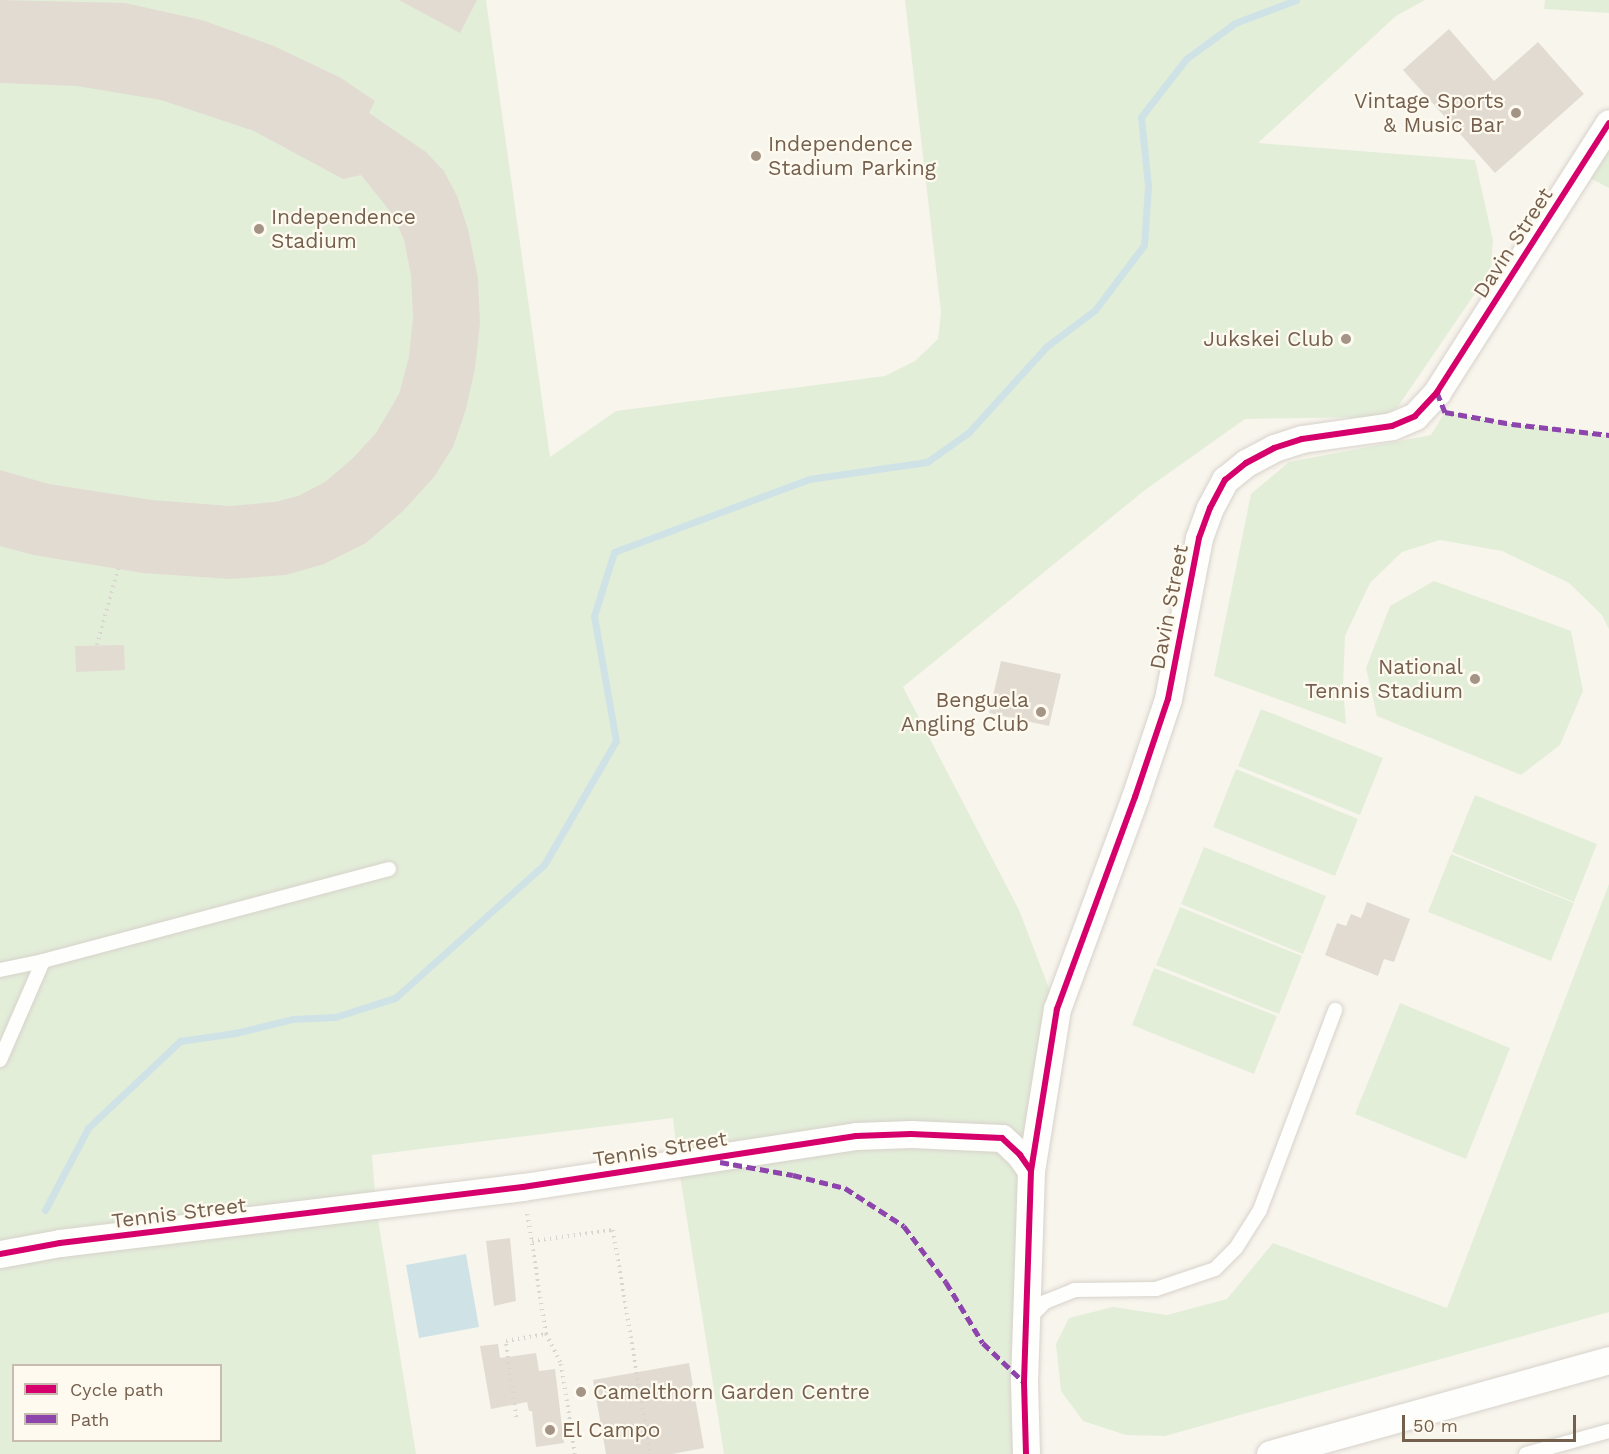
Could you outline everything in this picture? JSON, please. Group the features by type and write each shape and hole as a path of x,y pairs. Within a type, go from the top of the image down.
{"street":[{"name":"Davin Street","path":"1031,1171 1057,1009 1135,797 1168,699 1199,538 1210,508 1225,480 1246,463 1274,448 1302,439 1392,426 1415,416 1437,392 1609,123"},
{"name":"Tennis Street","path":"0,1254 60,1243 523,1187 856,1136 911,1134 1002,1138 1020,1155 1031,1171"},
{"path":"1026,1454 1024,1382 1031,1171"},
{"path":"1270,1454 1609,1360"}],"lane":[{"path":"0,970 43,962 389,869"},
{"path":"0,1060 43,962"},
{"path":"1027,1320 1045,1302 1074,1290 1156,1288 1215,1269 1236,1248 1260,1210 1335,1010"},
{"path":"1526,1454 1609,1431"}],"path":[{"path":"97,645 118,569"},
{"path":"523,1187 546,1334 561,1364 574,1454"},
{"path":"532,1241 613,1230 650,1454"},
{"path":"516,1417 506,1341 546,1334"}],"green space":[{"path":"0,0 486,0 550,457 616,411 885,376 915,361 938,339 941,312 905,0 1425,0 1396,16 1258,143 1475,160 1493,240 1491,270 1397,408 1377,417 1245,419 1145,490 903,687 1019,910 1057,1009 1047,1056 1026,1454 724,1454 678,1163 673,1118 372,1155 376,1207 416,1454 0,1454"},
{"path":"1545,0 1609,0 1609,13 1544,9"},
{"path":"1609,143 1609,188 1588,177"},
{"path":"1445,412 1512,424 1609,435 1609,629 1602,615 1569,583 1502,551 1440,540 1402,552 1370,583 1345,636 1343,687 1346,724 1214,676 1251,494 1289,462 1431,435"},
{"name":"National Tennis Stadium","path":"1434,581 1571,631 1583,691 1560,745 1521,775 1377,716 1366,668 1390,606"},
{"path":"1261,709 1383,758 1360,815 1238,766"},
{"path":"1236,769 1358,819 1335,876 1213,827"},
{"path":"1475,795 1597,844 1574,902 1452,852"},
{"path":"1204,847 1326,896 1303,954 1181,904"},
{"path":"1451,854 1574,903 1551,961 1428,912"},
{"path":"1609,884 1609,1312 1165,1436 1126,1435 1083,1421 1061,1391 1056,1344 1069,1318 1113,1307 1167,1315 1227,1299 1273,1243 1447,1308"},
{"path":"1180,907 1302,956 1279,1014 1156,965"},
{"path":"1154,968 1277,1016 1254,1074 1132,1025"},
{"path":"1400,1003 1510,1048 1466,1159 1355,1114"}],"shaded area":[{"path":"466,1254 479,1327 419,1338 406,1265"}],"building":[{"path":"0,0 125,3 202,20 274,46 341,78 375,101 369,113 426,152 444,171 457,196 468,229 478,278 480,323 475,368 466,409 453,447 434,477 403,511 366,543 324,564 286,575 230,579 143,573 33,555 0,546 0,470 49,484 152,500 230,506 275,502 298,496 325,482 353,458 376,433 399,394 409,357 413,317 411,275 404,240 393,215 361,175 343,179 254,131 161,100 77,86 0,83"},
{"path":"399,0 477,0 460,33"},
{"path":"1449,29 1494,81 1538,42 1584,94 1495,173 1403,70"},
{"path":"124,645 125,670 76,672 75,646"},
{"path":"1001,661 1061,674 1049,726 989,713"},
{"path":"1367,902 1410,919 1394,962 1384,959 1378,976 1325,955 1337,923 1346,926 1351,914 1361,918"},
{"path":"510,1238 516,1301 494,1306 486,1241"},
{"path":"498,1344 500,1358 536,1353 539,1371 555,1369 564,1443 536,1447 532,1411 529,1411 527,1402 491,1409 480,1346"},
{"path":"689,1363 704,1448 672,1454 606,1454 593,1380"}],"waterway":[{"path":"45,1210 88,1128 180,1041 235,1033 293,1019 335,1017 395,998 544,865 616,741 594,616 614,552 809,479 927,462 969,432 1046,347 1095,310 1144,245 1148,186 1141,117 1186,59 1235,23 1296,0"}],"marked path":[{"path":"1437,392 1445,412 1512,424 1609,435"},
{"path":"720,1162 793,1175 845,1188 904,1226 946,1282 983,1343 1024,1382"}],"cycle path":[{"path":"1031,1171 1057,1009 1135,797 1168,699 1199,538 1210,508 1225,480 1246,463 1274,448 1302,439 1392,426 1415,416 1437,392 1609,123"},
{"path":"0,1254 60,1243 523,1187 856,1136 911,1134 1002,1138 1020,1155 1031,1171 1024,1382 1026,1454"}],"place":[{"name":"Vintage Sports & Music Bar","path":"1516,113"},
{"name":"Independence Stadium Parking","path":"756,156"},
{"name":"Independence Stadium","path":"259,229"},
{"name":"Jukskei Club","path":"1346,339"},
{"name":"National Tennis Stadium","path":"1475,679"},
{"name":"Benguela Angling Club","path":"1041,712"},
{"name":"Camelthorn Garden Centre","path":"581,1392"},
{"name":"El Campo","path":"550,1430"}]}
